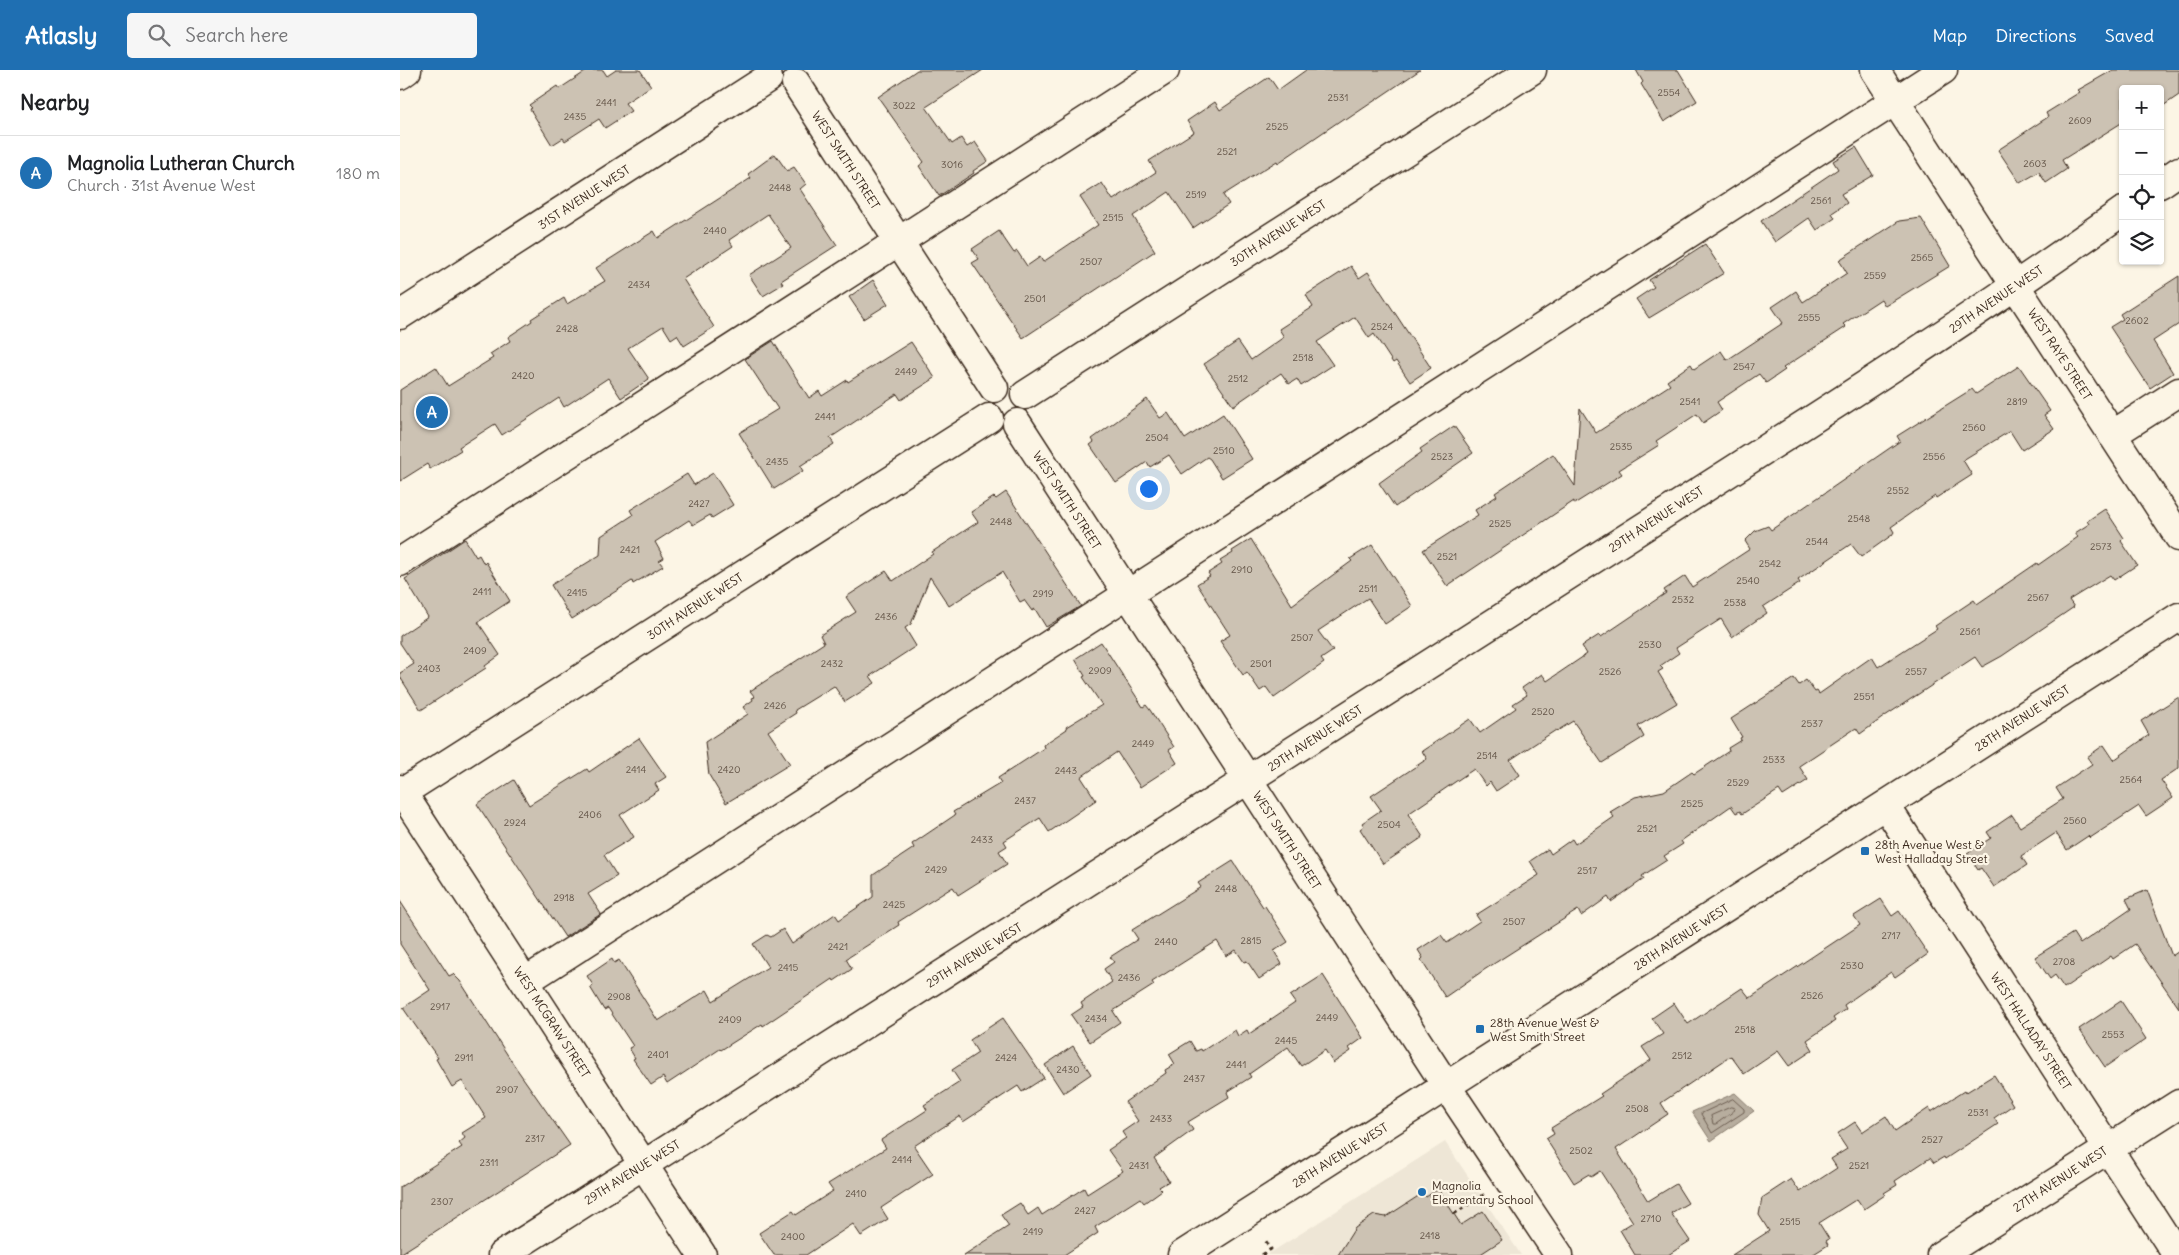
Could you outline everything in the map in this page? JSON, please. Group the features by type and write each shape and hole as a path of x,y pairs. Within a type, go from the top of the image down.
{"street":[{"path":"400,74 407,70"},
{"path":"400,562 1165,70"},
{"name":"30TH AVENUE WEST","path":"1025,395 1532,70"},
{"name":"WEST RAYE STREET","path":"1875,70 2179,537"},
{"path":"526,981 1896,102 1943,70"},
{"path":"766,74 776,85 781,86 800,76"},
{"name":"31ST AVENUE WEST","path":"400,315 766,74"},
{"name":"WEST SMITH STREET","path":"800,76 899,242 994,388"},
{"path":"2164,181 2179,171"},
{"name":"29TH AVENUE WEST","path":"502,1255 1249,781 2016,287 2119,214"},
{"path":"1011,385 1025,395 1026,411 1017,423 1011,426 999,425 990,418 986,405 994,388 1011,385"},
{"path":"2112,435 2179,392"},
{"name":"30TH AVENUE WEST","path":"401,792 990,418"},
{"name":"WEST SMITH STREET","path":"1017,423 1447,1087 1559,1255"},
{"name":"28TH AVENUE WEST","path":"1182,1255 2179,617"},
{"name":"WEST MCGRAW STREET","path":"401,792 526,981 702,1255"},
{"name":"WEST HALLADAY STREET","path":"1886,806 2177,1255"},
{"name":"27TH AVENUE WEST","path":"1941,1255 2179,1104"}],"path":[{"path":"1454,1214 1488,1192"},
{"path":"1262,1255 1271,1249 1265,1240"}],"shaded area":[{"name":"Magnolia Elementary School","path":"1445,1142 1521,1255 1267,1255"}],"water":[{"path":"1735,1093 1754,1111 1711,1141 1692,1112"}],"building":[{"path":"588,70 603,70 607,76 616,70 640,70 651,86 625,103 631,111 605,128 599,119 565,141 563,138 552,145 529,105 557,86 559,89"},
{"path":"917,70 983,70 926,107 952,144 961,138 967,147 975,142 988,161 973,171 974,173 939,196 919,166 924,162 878,97"},
{"path":"1306,70 1420,70 1346,120 1344,118 1278,163 1277,161 1223,195 1229,204 1193,228 1169,192 1133,216 1155,251 1023,338 972,263 979,259 972,249 999,231 1014,253 1017,251 1027,266 1040,257 1043,262 1098,225 1080,197 1102,183 1113,200 1156,172 1149,161 1194,132 1187,121 1215,102 1220,110 1269,77 1278,90"},
{"path":"1636,70 1678,70 1697,101 1664,122 1641,84 1643,82"},
{"path":"2113,70 2179,70 2179,95 2164,105 2164,85 2119,85 2119,124 2062,160 2067,169 2046,183 2039,172 2020,183 1998,150 2048,117 2046,113 2080,92 2078,90"},
{"path":"1856,147 1873,175 1841,194 1847,203 1832,213 1835,218 1817,230 1809,218 1775,242 1761,221 1838,169 1833,161"},
{"path":"775,154 787,171 794,167 806,184 800,189 837,245 781,281 783,284 763,296 749,275 791,248 768,214 729,240 733,246 683,279 714,327 684,346 677,335 671,339 663,326 628,348 649,379 621,398 608,378 564,407 559,398 502,435 495,424 459,447 461,450 430,469 427,464 400,481 400,390 436,367 448,386 493,358 490,354 510,341 508,337 532,321 531,319 564,298 567,304 605,281 596,268 654,231 658,238 751,178 748,174"},
{"path":"1921,218 1950,266 1885,306 1881,299 1843,324 1846,327 1783,368 1785,370 1766,383 1759,374 1717,402 1722,410 1703,423 1697,414 1656,441 1659,445 1619,470 1622,474 1574,504 1574,501 1447,586 1423,550 1478,515 1475,510 1497,496 1495,493 1553,454 1575,486 1580,408 1596,433 1670,385 1667,381 1691,364 1694,369 1721,351 1727,360 1783,323 1772,307 1796,291 1803,302 1847,273 1839,260 1899,221"},
{"path":"1705,244 1724,273 1649,318 1636,299 1654,287 1649,280"},
{"path":"1351,266 1359,278 1368,272 1431,368 1410,382 1396,361 1393,363 1374,334 1369,338 1355,317 1317,342 1333,365 1301,386 1297,379 1289,384 1281,373 1233,406 1204,364 1238,341 1251,360 1284,337 1279,329 1313,307 1306,295"},
{"path":"2179,276 2179,324 2153,341 2173,373 2150,388 2110,327 2123,319 2120,314"},
{"path":"873,280 888,304 864,319 849,297"},
{"path":"773,341 809,398 819,391 822,396 847,380 848,382 911,342 935,378 901,400 897,394 830,438 834,444 800,466 803,471 774,489 739,433 778,409 745,359"},
{"path":"2019,366 2050,411 2044,415 2054,429 2022,450 2010,431 1963,460 1972,475 1936,498 1935,496 1891,527 1894,532 1892,535 1861,557 1851,544 1798,580 1800,583 1763,607 1767,613 1732,637 1721,619 1676,648 1679,653 1660,666 1663,669 1658,672 1677,703 1638,726 1644,737 1602,763 1573,721 1510,760 1520,775 1496,791 1490,782 1486,786 1474,769 1408,814 1423,837 1383,864 1360,829 1364,826 1362,823 1381,810 1371,796 1427,759 1422,751 1470,719 1480,733 1516,708 1513,704 1527,695 1522,688 1542,674 1547,681 1587,654 1582,646 1599,635 1601,637 1666,593 1664,590 1685,576 1692,587 1750,549 1745,541 1755,531 1768,526 1771,530 1900,441 1897,436 1972,389 1976,394"},
{"path":"1147,399 1160,418 1168,413 1185,439 1223,414 1252,459 1222,478 1207,457 1182,474 1169,455 1150,467 1147,462 1116,483 1090,445 1094,442 1092,439"},
{"path":"1454,426 1473,453 1395,507 1379,483 1422,452 1420,449"},
{"path":"713,473 733,505 712,518 710,515 693,525 689,520 655,542 664,558 659,561 663,566 633,584 632,581 572,619 551,585 600,555 601,536 633,515 630,510 687,474 694,485"},
{"path":"1006,492 1081,606 1046,627 1035,609 1032,611 1024,600 1020,602 1002,572 949,606 930,577 911,624 905,628 916,646 870,676 875,683 845,702 834,686 795,710 796,713 768,731 790,764 726,803 709,775 705,742 748,714 743,707 755,697 750,691 824,643 820,635 856,612 846,597 886,571 893,581 933,554 932,552 978,522 971,512 994,497 996,499"},
{"path":"2105,509 2124,538 2121,541 2137,565 2114,580 2110,575 2069,600 2074,607 2002,656 1982,667 1975,657 1860,734 1856,728 1799,766 1808,780 1783,796 1779,790 1742,814 1740,811 1736,813 1731,806 1681,841 1683,844 1664,856 1667,860 1642,876 1644,879 1611,902 1608,897 1581,916 1578,910 1445,997 1421,960 1423,958 1418,950 1441,935 1447,943 1480,921 1476,915 1539,875 1530,861 1548,849 1551,854 1572,839 1575,844 1614,817 1610,812 1635,797 1664,791 1692,772 1694,774 1729,751 1728,748 1741,740 1740,738 1742,737 1731,719 1794,678 1799,685 1806,680 1815,692 1817,691 1819,694 1872,657 1878,667 1937,629 1935,626 1974,600 1977,604 2037,563 2038,565 2078,537 2075,533 2089,524 2087,521"},
{"path":"465,539 476,557 479,555 484,564 486,562 510,601 478,622 500,655 485,666 486,668 421,710 400,677 400,673 414,664 400,643 400,636 428,617 405,579"},
{"path":"1251,539 1292,605 1352,561 1350,559 1372,545 1412,606 1385,624 1368,598 1318,631 1333,651 1321,659 1324,663 1274,698 1266,687 1260,691 1247,672 1243,675 1220,641 1230,635 1197,584 1210,576 1208,573 1222,564 1220,561 1233,553 1232,551"},
{"path":"1101,642 1143,707 1146,705 1150,710 1174,747 1169,750 1177,763 1140,787 1117,752 1081,777 1096,800 1049,832 1040,818 1004,841 1007,846 999,851 1007,864 958,895 953,887 898,922 899,925 846,959 852,969 834,981 833,979 763,1026 762,1024 720,1049 667,1084 663,1077 651,1085 633,1059 635,1058 629,1048 633,1046 608,1008 604,1010 590,987 593,985 587,976 612,959 614,963 619,960 658,1021 707,990 713,1001 768,967 753,944 767,935 771,937 783,929 792,944 835,914 839,920 873,897 873,875 914,848 912,844 955,815 953,812 1001,783 998,778 1044,748 1043,745 1067,729 1066,727 1102,705 1083,677 1085,676 1075,659"},
{"path":"2179,697 2179,768 2161,780 2173,798 2146,816 2139,806 2090,838 2088,836 2067,850 2056,833 2021,856 2027,865 1994,887 1981,868 1978,870 1967,853 1991,838 1987,832 2012,815 2020,827 2063,799 2056,788 2092,764 2087,757 2104,745 2114,760 2149,735 2141,721"},
{"path":"639,738 666,777 655,784 659,790 620,815 634,837 604,855 617,876 588,894 601,914 565,937 477,804 514,780 529,805 587,769 589,772"},
{"path":"1233,861 1288,942 1274,951 1282,964 1259,979 1247,961 1244,962 1236,950 1226,956 1217,941 1152,982 1154,985 1113,1011 1120,1022 1090,1042 1071,1015 1083,1007 1081,1003 1112,982 1104,969 1114,962 1110,957 1138,939 1132,930 1201,887 1198,883"},
{"path":"2147,890 2172,956 2179,951 2179,1008 2135,944 2113,959 2111,956 2064,988 2055,975 2050,979 2035,957 2073,933 2080,944 2131,909 2126,899"},
{"path":"1881,899 1892,916 1899,911 1928,954 1895,977 1891,972 1844,1005 1846,1009 1833,1018 1835,1021 1807,1040 1813,1050 1789,1066 1778,1051 1744,1074 1731,1056 1661,1103 1668,1114 1616,1149 1648,1201 1676,1184 1688,1203 1671,1213 1690,1241 1668,1255 1635,1255 1620,1230 1633,1222 1600,1171 1591,1177 1589,1174 1574,1183 1546,1139 1554,1134 1551,1128 1602,1096 1600,1094 1651,1060 1642,1047 1663,1034 1652,1018 1674,1003 1688,1024 1742,988 1750,998 1860,925 1854,916"},
{"path":"400,901 449,976 453,974 460,981 514,1065 570,1145 400,1254 400,1187 462,1147 459,1143 465,1138 462,1133 486,1118 462,1081 452,1087 436,1059 438,1058 403,1008 430,990 400,944"},
{"path":"1323,975 1363,1038 1349,1048 1351,1051 1333,1063 1325,1050 1301,1066 1288,1047 1249,1074 1251,1077 1227,1092 1229,1097 1188,1122 1193,1130 1154,1158 1169,1181 1159,1187 1162,1190 1144,1203 1140,1198 1095,1227 1098,1233 1064,1255 964,1255 1009,1226 1001,1215 1020,1203 1028,1215 1038,1208 1042,1215 1084,1188 1087,1194 1123,1171 1108,1150 1126,1138 1122,1132 1138,1121 1125,1102 1166,1073 1165,1070 1175,1064 1169,1054 1190,1041 1196,1051 1201,1049 1202,1051 1235,1030 1238,1036 1247,1030 1249,1034 1295,1003 1290,996"},
{"path":"2121,1001 2146,1039 2105,1067 2079,1029"},
{"path":"1003,1018 1044,1078 1022,1092 1018,1086 963,1122 960,1116 914,1146 933,1174 881,1208 888,1219 861,1236 853,1224 806,1255 774,1255 759,1233 793,1211 796,1215 833,1191 828,1184 886,1148 881,1140 927,1110 924,1105 960,1082 952,1070 978,1053 970,1040"},
{"path":"1073,1046 1091,1074 1063,1093 1045,1065"},
{"path":"1994,1075 2013,1105 1994,1118 1998,1124 1945,1159 1944,1157 1934,1163 1930,1158 1895,1181 1897,1185 1864,1209 1857,1199 1819,1223 1829,1239 1826,1241 1828,1245 1812,1255 1732,1255 1769,1231 1759,1215 1762,1198 1791,1179 1800,1192 1837,1168 1831,1159 1847,1149 1837,1134 1855,1122 1862,1132 1886,1116 1895,1131 1929,1108 1931,1112"},
{"path":"1438,1189 1461,1225 1483,1211 1502,1240 1479,1255 1338,1255 1355,1228 1374,1215 1386,1217 1423,1193 1426,1197"}],"place":[{"name":"Magnolia Lutheran Church","path":"432,412"},
{"name":"28th Avenue West & West Halladay Street","path":"1865,851"},
{"name":"28th Avenue West & West Smith Street","path":"1480,1029"},
{"name":"Magnolia Elementary School","path":"1422,1192"}]}
